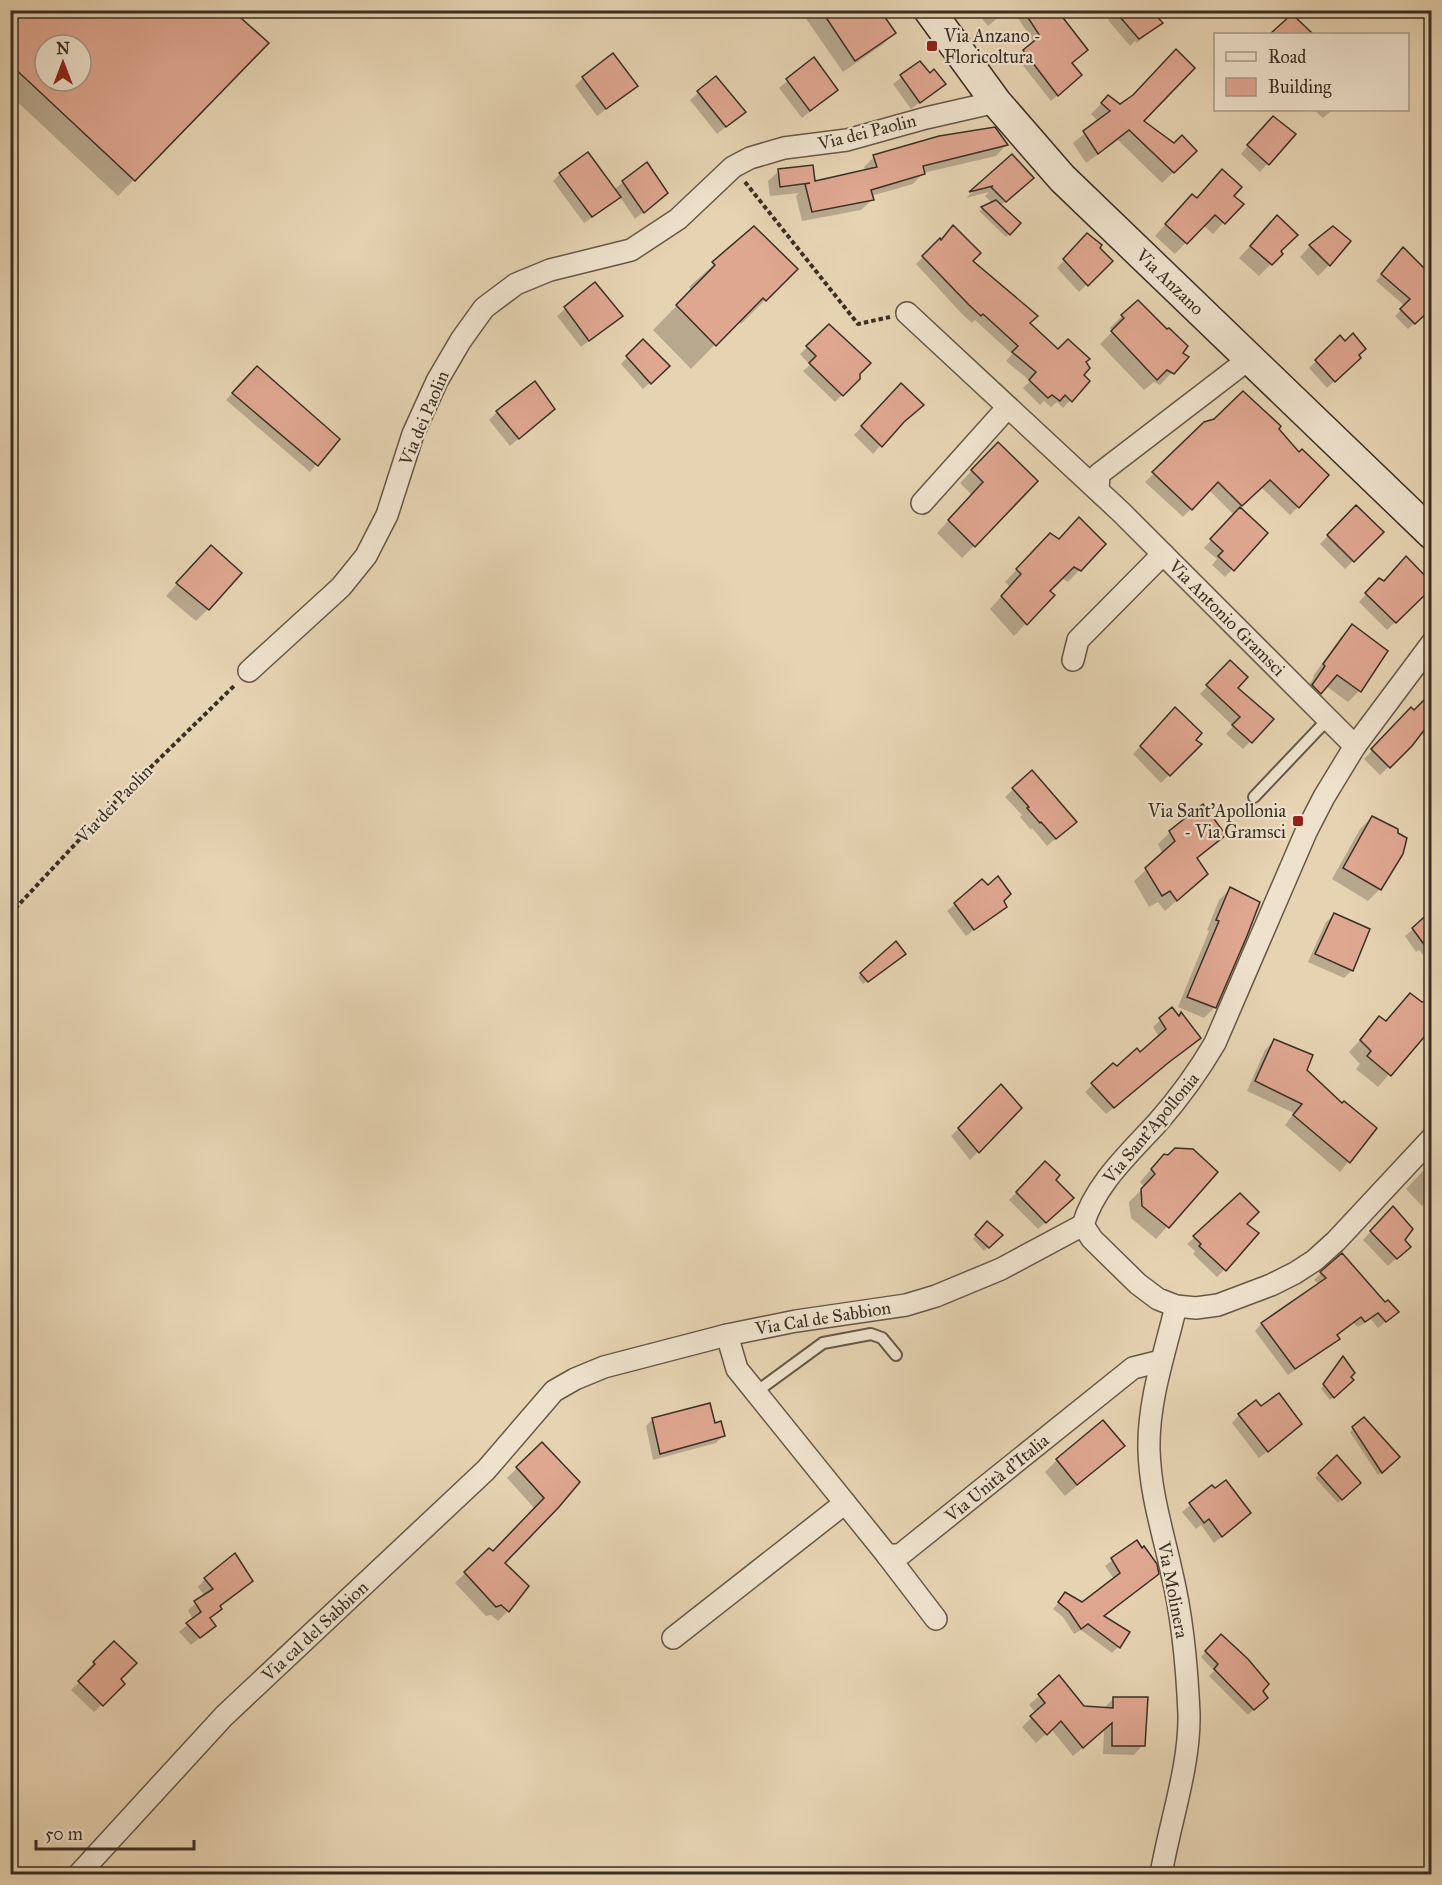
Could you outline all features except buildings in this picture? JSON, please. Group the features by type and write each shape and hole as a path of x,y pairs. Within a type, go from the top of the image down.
{"main road":[{"name":"Via Anzano","path":"929,10 996,102 1062,178 1431,534"}],"street":[{"name":"Via dei Paolin","path":"249,671 341,587 366,556 387,515 413,434 436,381 484,308 516,284 541,273 631,250 678,219 733,167 750,158 767,152 847,140 996,102"},
{"name":"Via Antonio Gramsci","path":"907,313 1098,490 1355,746"},
{"path":"1098,490 1099,474 1250,359"},
{"path":"922,503 1008,407"},
{"path":"1072,660 1078,640 1163,554"},
{"name":"Via Sant'Apollonia","path":"1083,1225 1088,1207 1110,1176 1196,1076 1210,1052 1324,797 1355,746 1431,643"},
{"path":"1083,1225 1092,1239 1138,1284 1158,1299 1176,1306 1196,1308 1218,1305 1246,1296 1295,1273 1315,1260 1336,1241 1431,1138"},
{"name":"Via Cal de Sabbion","path":"554,1391 604,1367 727,1335 906,1305 936,1296 1001,1269 1083,1225"},
{"name":"Via Molinera","path":"1161,1875 1187,1748 1189,1714 1183,1628 1152,1490 1149,1448 1161,1361 1176,1306"},
{"path":"727,1335 737,1369 936,1619"},
{"name":"Via Unità d'Italia","path":"886,1555 900,1555 1133,1368 1161,1361"},
{"name":"Via cal del Sabbion","path":"80,1875 224,1716 486,1470 554,1391"},
{"path":"673,1638 845,1503"}],"lane":[{"path":"1254,797 1328,719"},
{"path":"756,1392 823,1343 871,1334 882,1338 896,1355"}],"path":[{"path":"733,167 858,324 907,313"},
{"name":"Via dei Paolin","path":"10,914 109,808 249,671"}],"place":[{"name":"Via Anzano - Floricoltura","path":"932,46"},
{"name":"Via Sant'Apollonia - Via Gramsci","path":"1298,821"}]}
